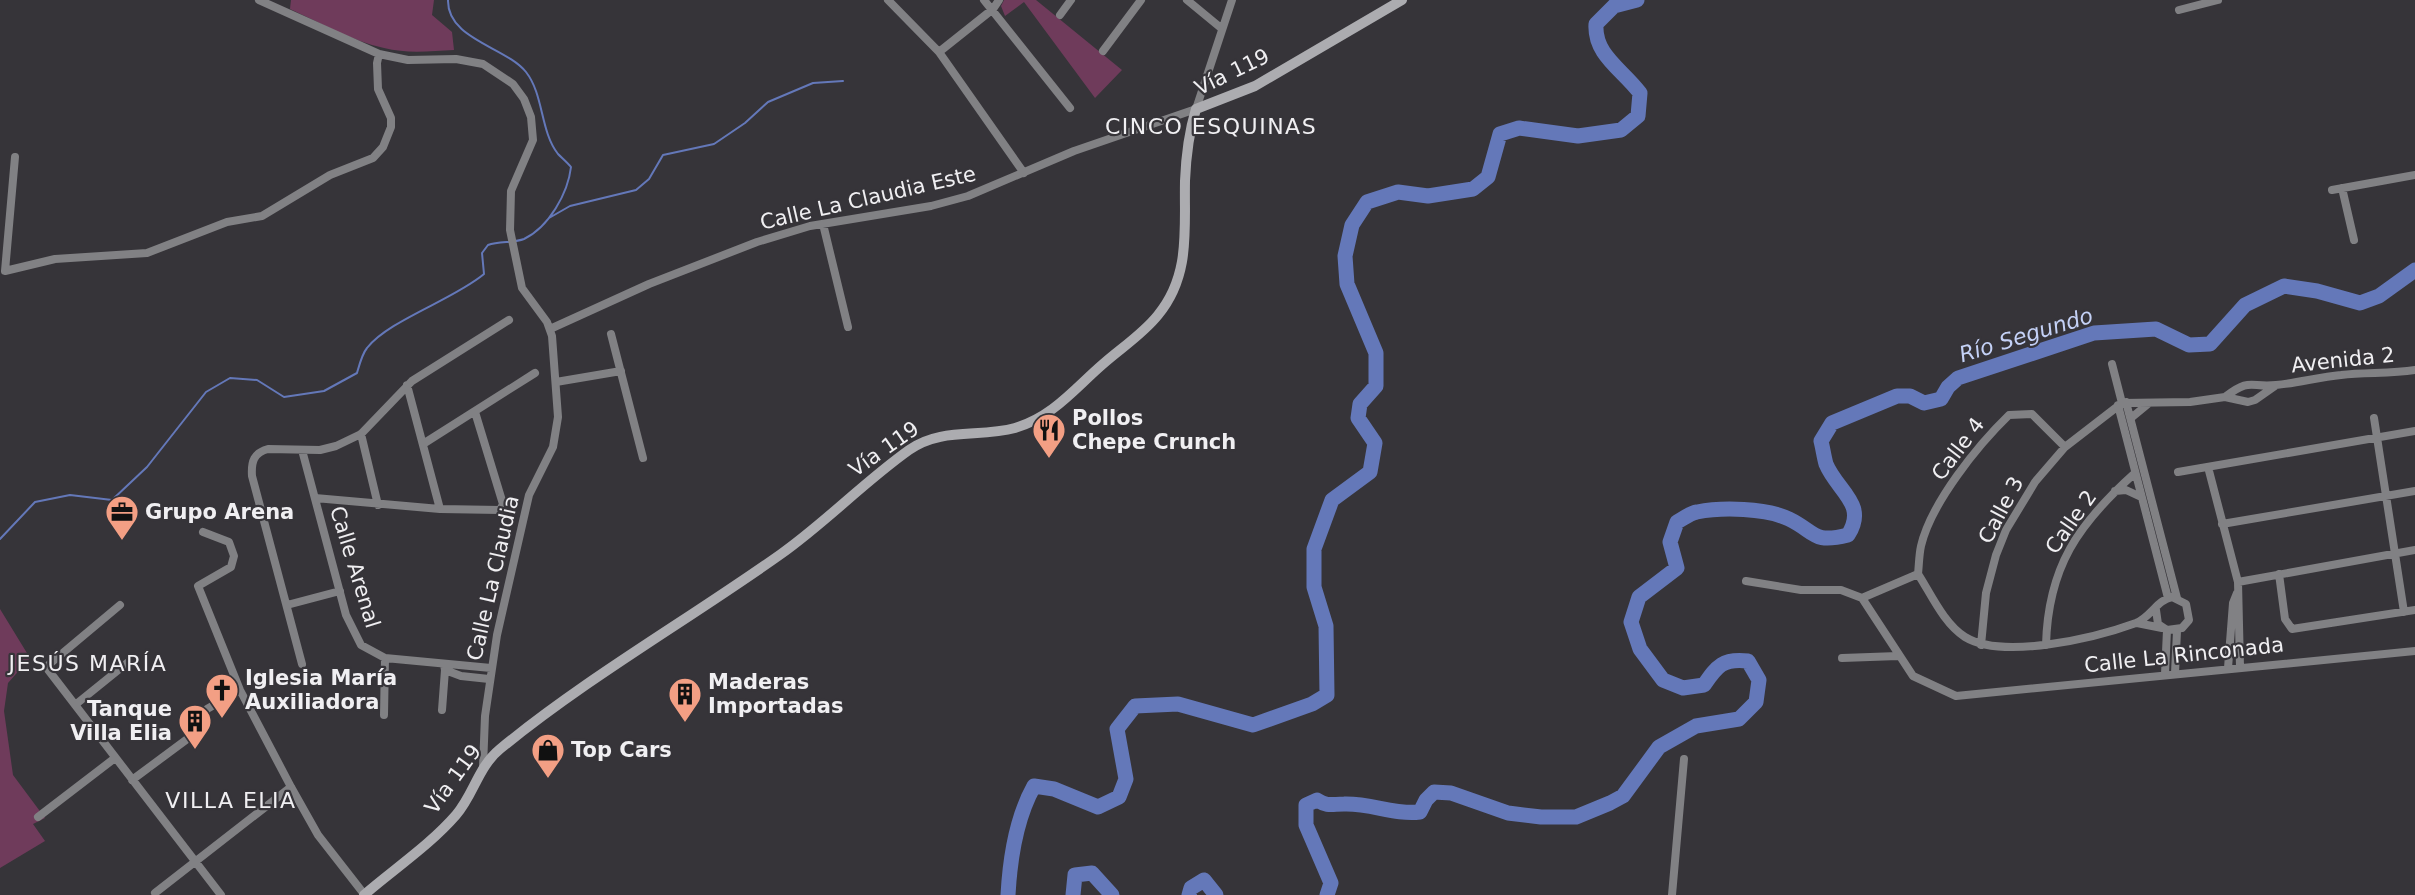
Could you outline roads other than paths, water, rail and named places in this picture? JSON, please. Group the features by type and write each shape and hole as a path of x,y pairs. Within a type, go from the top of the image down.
{"main road":[{"name":"Vía 119","path":"364,895 455,816 472,790 483,767 499,750 605,672 783,553 910,449 939,436 986,434 1014,428 1049,413 1157,316 1174,291 1185,255 1186,156 1196,109 1255,86 1402,0"}],"street":[{"name":"Calle La Claudia","path":"259,0 379,54 408,60 456,59 483,64 505,76 520,92 528,107 534,133 511,191 510,230 526,296 550,329 558,417 555,438 529,495 490,668 483,767"},
{"path":"279,10 284,0"},
{"path":"888,0 939,52 1024,172"},
{"path":"984,0 1070,108"},
{"path":"939,52 993,9 999,0"},
{"path":"1060,15 1071,0"},
{"path":"1103,51 1141,0"},
{"path":"1187,0 1221,28"},
{"path":"1196,109 1232,0"},
{"path":"2179,10 2218,0"},
{"path":"15,157 5,271 55,259 147,253 226,222 262,216 330,175 373,158 380,152 391,127 391,118 378,89 376,63 379,54"},
{"name":"Calle La Claudia Este","path":"550,329 650,284 757,242 823,224 942,203 998,185 1074,151 1196,109"},
{"path":"2332,190 2415,175"},
{"path":"2343,188 2354,240"},
{"path":"823,224 848,327"},
{"path":"302,664 252,476 256,455 268,449 302,450 336,446 360,434 407,385 509,320"},
{"path":"611,334 643,458"},
{"path":"2112,364 2122,404 2122,421 2168,598"},
{"name":"Avenida 2","path":"2225,397 2248,383 2275,386 2325,377 2388,374 2415,370"},
{"path":"556,382 621,371"},
{"path":"423,444 535,373"},
{"path":"407,385 440,509"},
{"name":"Avenida 2","path":"2122,404 2190,402 2225,397 2241,401 2255,400 2275,386"},
{"path":"2131,418 2144,405 2155,402"},
{"path":"2122,404 2131,418 2177,598"},
{"name":"Calle 3","path":"1981,645 1986,593 1996,555 2006,530 2035,482 2065,447 2122,404"},
{"path":"315,498 440,509 501,510 502,504 475,412"},
{"name":"Calle 4","path":"1918,574 1921,547 1927,529 1949,489 2009,415 2032,414 2065,447"},
{"path":"2102,419 2111,417 2122,421"},
{"path":"2374,418 2404,612"},
{"path":"2178,472 2415,431"},
{"path":"360,434 378,505"},
{"name":"Calle Arenal","path":"302,450 339,591 350,627 361,645 385,658 444,667 461,676 489,679"},
{"path":"2208,467 2238,582 2241,603 2240,667"},
{"name":"Calle 2","path":"2046,645 2049,598 2068,550 2115,490 2135,473"},
{"name":"Calle 2","path":"2115,490 2134,492 2141,497"},
{"path":"2222,524 2415,491"},
{"path":"203,532 229,542 234,556 231,567 198,586 240,690 318,835 364,895"},
{"path":"2238,582 2415,550"},
{"path":"1862,598 1918,574 1948,621 1963,636 1981,645 2008,647 2046,645 2137,622 2156,610 2160,603 2168,598 2177,598 2186,604 2190,614 2186,625 2177,631 2137,622"},
{"path":"2279,574 2285,619 2292,629 2415,610"},
{"path":"1746,581 1801,590 1841,590 1862,598 1898,656 1842,658"},
{"path":"287,605 339,591"},
{"path":"2228,668 2233,603 2238,591"},
{"path":"120,605 46,667 221,895"},
{"path":"2156,610 2156,619 2165,629 2165,674"},
{"path":"2175,673 2177,631"},
{"name":"Calle La Rinconada","path":"1898,656 1913,676 1956,696 2415,651"},
{"path":"384,715 385,658"},
{"path":"75,705 127,663"},
{"name":"Calle Arenal","path":"444,667 453,663 490,668"},
{"path":"442,710 444,667"},
{"path":"132,780 197,731 207,709 240,690"},
{"path":"38,817 115,758"},
{"path":"1672,895 1684,759"},
{"path":"155,892 291,787"}],"waterway":[{"path":"0,539 35,502 70,495 112,500 147,467 206,392 230,378 257,380 284,397 324,391 357,373 365,351 377,338 390,328 456,293 484,274 482,253 488,245 524,239 533,234 549,218 566,188 571,167 552,145 532,81 517,63 479,41 457,24 450,13 448,0"},
{"path":"1008,895 1010,867 1018,825 1034,786 1054,789 1098,807 1119,797 1126,779 1117,729 1135,706 1178,704 1253,725 1312,704 1327,695 1326,626 1314,587 1314,549 1332,500 1370,472 1375,443 1358,418 1360,404 1376,386 1376,353 1347,284 1345,256 1352,225 1367,202 1398,192 1428,196 1473,189 1488,177 1500,134 1519,128 1578,136 1621,130 1638,116 1640,93 1604,53 1597,35 1596,24 1614,6 1637,0"},
{"path":"549,218 570,206 636,190 649,179 663,155 714,144 745,123 768,102 813,83 843,81"},
{"name":"Río Segundo","path":"1327,895 1331,883 1306,825 1306,805 1317,800 1327,804 1354,804 1401,812 1420,812 1426,800 1434,792 1451,793 1508,813 1541,817 1576,817 1623,796 1659,747 1696,726 1739,719 1756,702 1759,680 1748,661 1727,662 1717,668 1704,685 1683,688 1663,680 1640,649 1631,622 1639,597 1677,568 1670,542 1677,522 1692,514 1707,510 1744,509 1779,515 1821,537 1848,535 1855,515 1853,506 1826,464 1821,441 1832,423 1897,396 1910,396 1924,403 1941,399 1948,387 1958,378 2094,333 2156,329 2189,345 2210,344 2245,305 2284,286 2317,291 2360,303 2379,296 2415,270"},
{"name":"Río Segundo","path":"1073,895 1075,875 1092,873 1112,895"},
{"name":"Río Segundo","path":"1189,895 1191,888 1204,880 1216,895"}],"place":[{"name":"Pollos Chepe Crunch","path":"1049,459"},
{"name":"Grupo Arena","path":"122,541"},
{"name":"Iglesia María Auxiliadora","path":"222,719"},
{"name":"Maderas Importadas","path":"685,723"},
{"name":"Tanque Villa Elia","path":"195,750"},
{"name":"Top Cars","path":"548,779"}],"district":[{"name":"CINCO ESQUINAS","path":"1211,126"},
{"name":"JESÚS MARÍA","path":"88,663"},
{"name":"VILLA ELIA","path":"231,800"}]}
